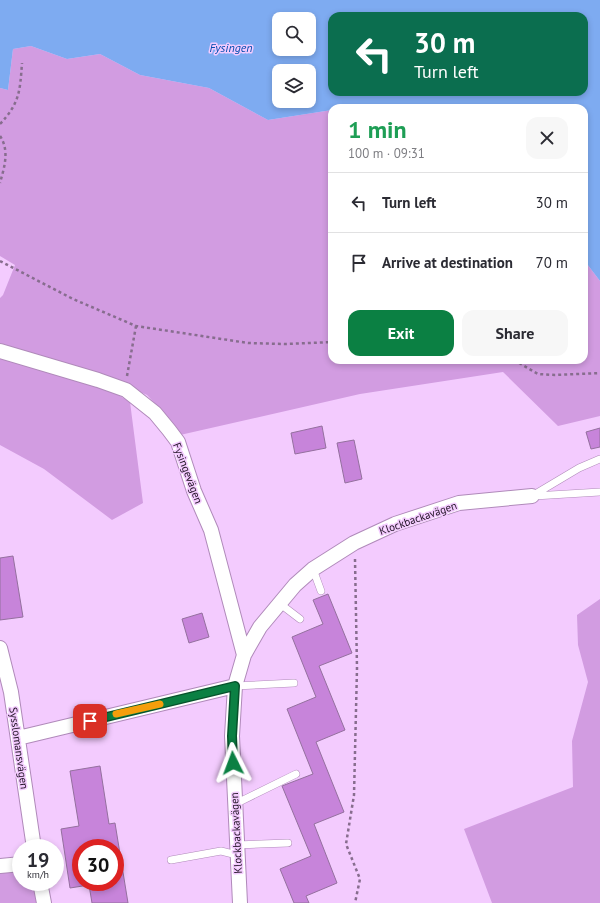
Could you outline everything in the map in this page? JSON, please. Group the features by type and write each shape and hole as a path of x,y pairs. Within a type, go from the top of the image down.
{"street":[{"name":"Fysingevägen","path":"0,351 98,380 126,390 155,413 178,442 194,491 211,530 244,655"},
{"name":"Klockbackavägen","path":"240,903 236,850 232,736 235,686 244,655 260,627 295,584 313,569 354,543 395,524 459,503 532,496"},
{"name":"Sysslomansvägen","path":"0,648 12,692 33,839"},
{"path":"18,738 235,686"},
{"path":"0,866 12,865"},
{"path":"42,891 44,903"}],"lane":[{"path":"532,496 579,468 600,459"},
{"path":"532,496 600,492"},
{"path":"313,569 321,591"},
{"path":"279,603 300,619"},
{"path":"235,686 294,683"},
{"path":"234,804 296,774"},
{"path":"171,860 221,851 288,843"}],"path":[{"path":"0,124 10,113 20,92 22,63"},
{"path":"0,136 6,158 0,183"},
{"path":"0,261 73,299 136,326 248,343 285,344 328,342"},
{"path":"126,390 129,362 136,326"},
{"path":"521,364 538,374 555,375 600,373"},
{"path":"354,543 356,668 354,795 346,844 360,879 355,903"}],"shaded area":[{"path":"31,46 67,59 100,54 140,75 209,88 268,120 328,111 328,364 588,364 588,265 600,281 600,416 558,426 503,372 360,394 180,435 163,412 147,395 101,375 0,343 0,298 3,295 15,265 0,256 0,88 8,90 13,49"},
{"path":"0,354 100,384 130,402 143,503 112,520 44,469 0,445"},
{"path":"600,599 600,903 492,903 464,829 573,787 572,741 588,682 578,645 577,615"},
{"path":"12,870 12,891 38,891 40,903 0,903 0,871"}],"water":[{"name":"Fysingen","path":"0,0 600,0 600,281 588,265 588,104 328,104 328,111 268,120 209,88 140,75 100,54 67,59 31,46 13,49 8,90 0,88"}],"building":[{"path":"322,426 326,448 295,454 291,433"},
{"path":"600,428 600,447 591,449 586,432"},
{"path":"354,440 362,479 345,483 337,443"},
{"path":"13,556 23,617 0,620 0,558"},
{"path":"328,594 352,653 319,666 345,730 316,742 344,812 314,824 337,883 306,896 309,903 294,903 280,869 311,856 282,786 313,774 287,709 316,697 292,637 323,624 313,600"},
{"path":"202,613 209,637 189,643 182,619"},
{"path":"100,766 109,824 115,823 118,839 72,839 72,888 70,888 64,839 63,839 61,829 79,826 70,771"},
{"path":"124,878 128,903 92,903 90,891 124,891"}],"slow traffic":[{"path":"116,714 160,704"}],"route":[{"path":"90,721 235,686 232,736 233,763"}]}
